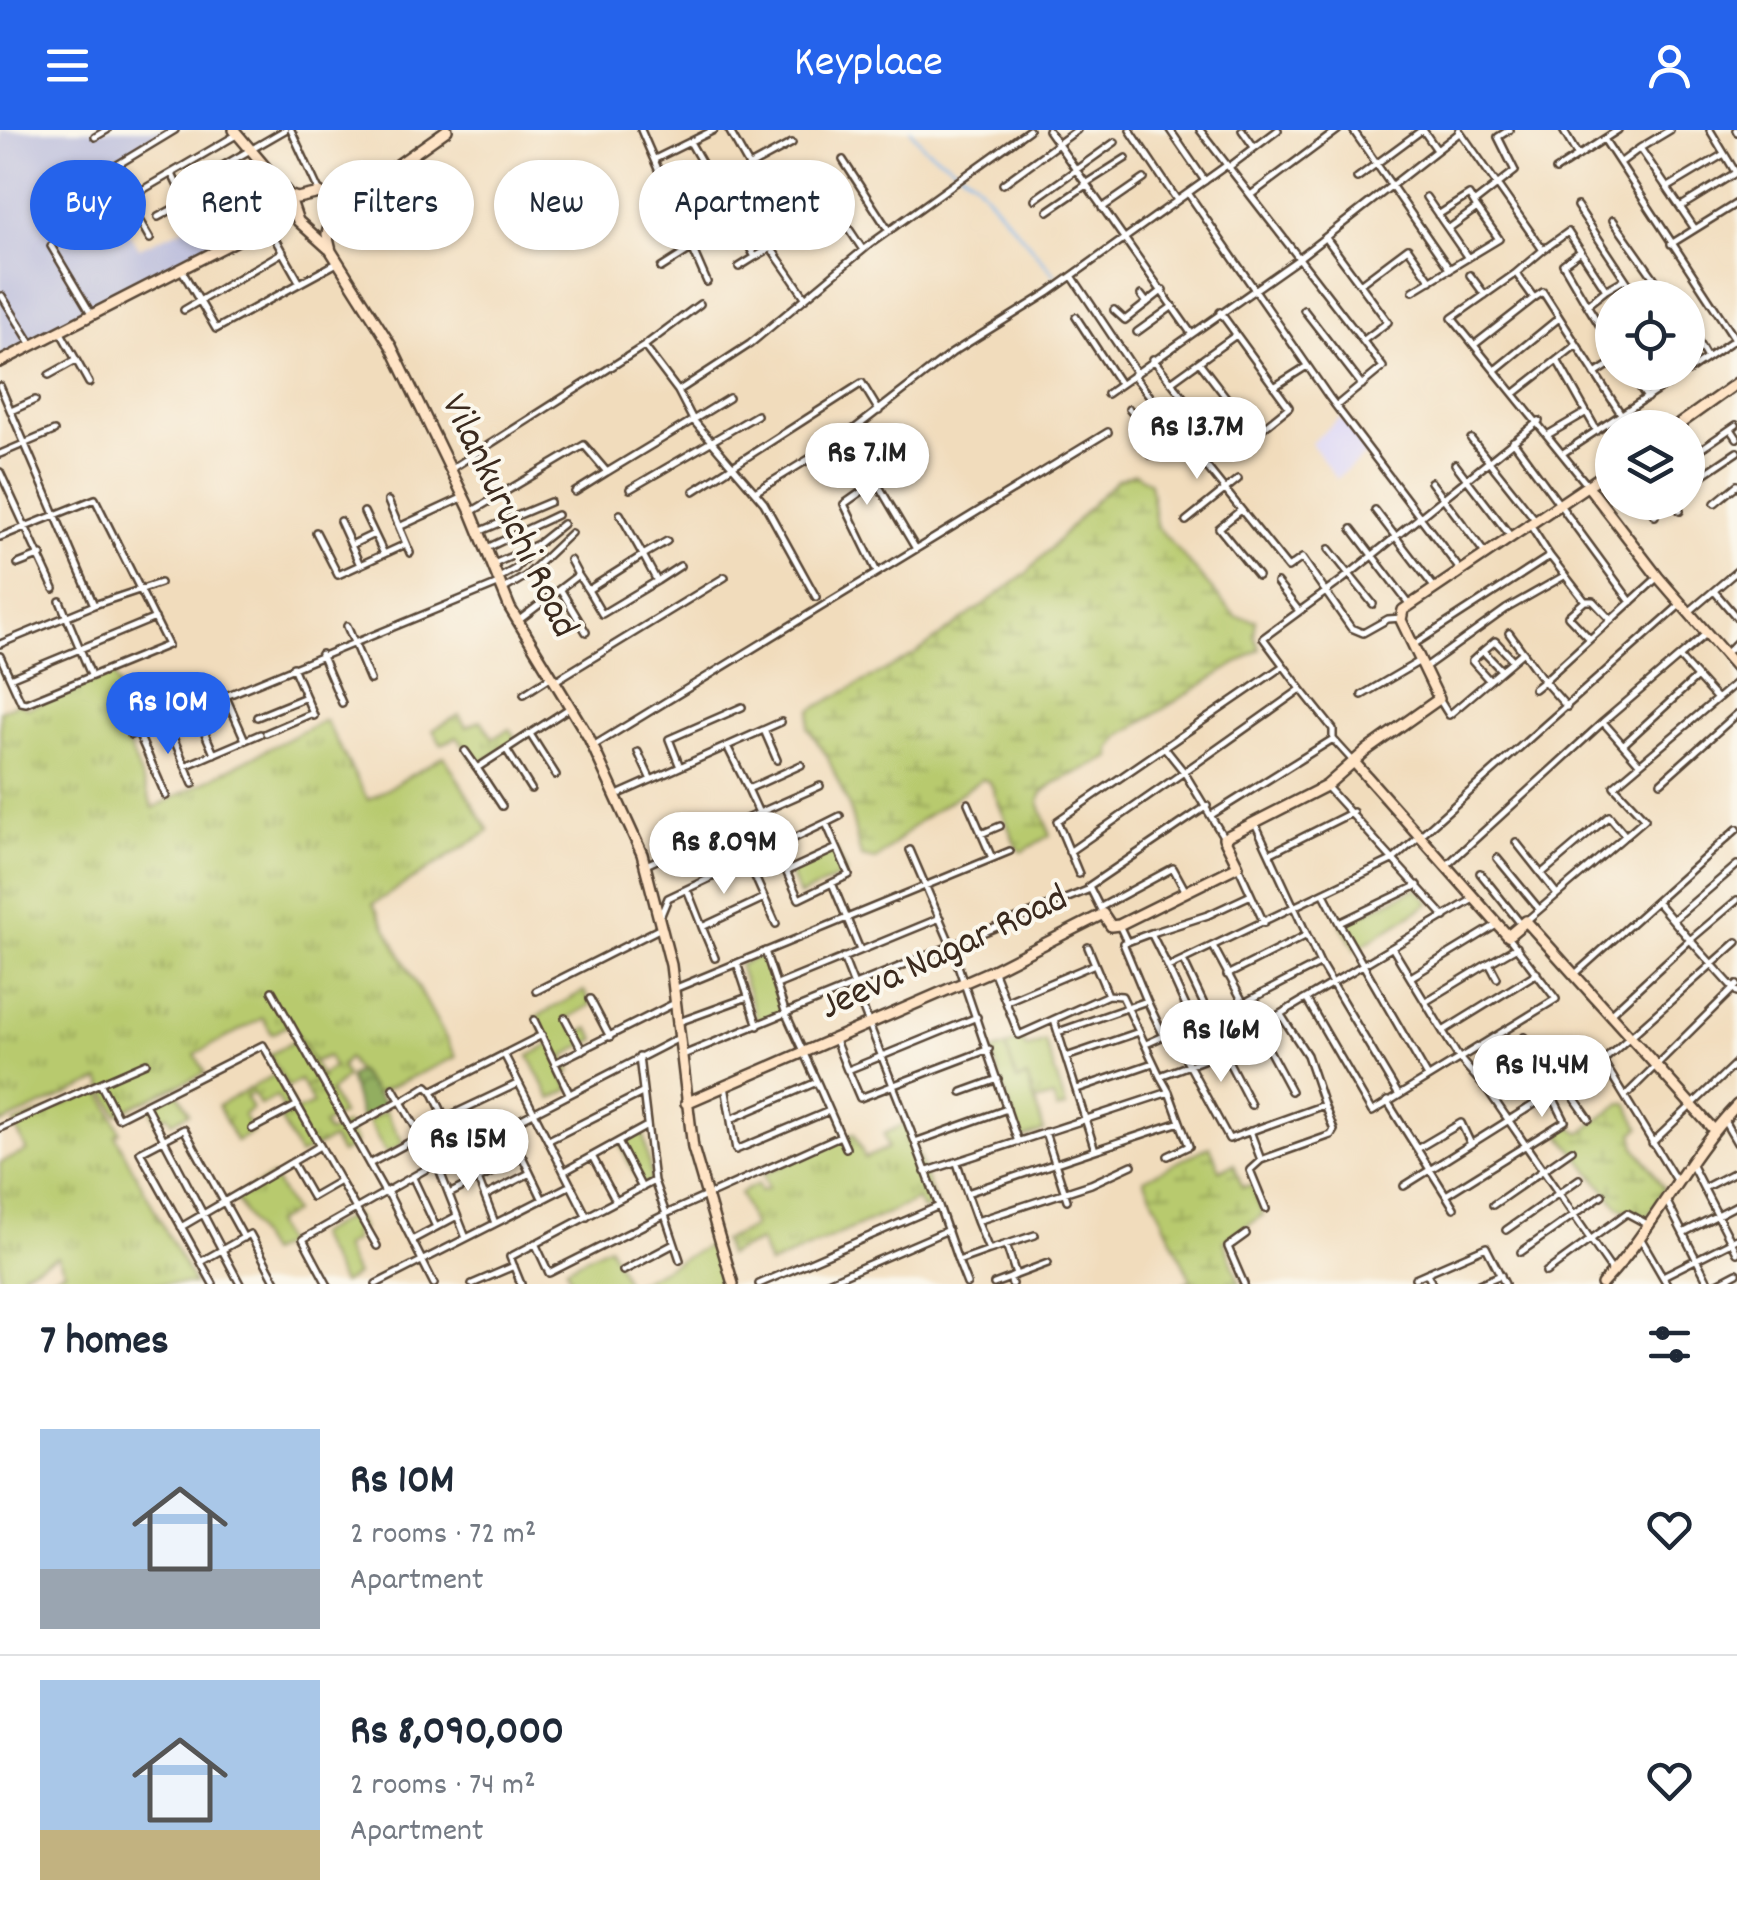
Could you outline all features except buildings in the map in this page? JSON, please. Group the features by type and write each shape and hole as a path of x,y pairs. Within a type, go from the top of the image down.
{"street":[{"path":"96,137 107,130"},
{"path":"125,160 175,130"},
{"path":"229,160 288,130 317,187"},
{"path":"400,160 434,134 446,130"},
{"path":"641,130 655,159 714,130"},
{"path":"728,130 744,160"},
{"path":"678,390 750,344 862,250 1029,130"},
{"path":"1048,130 1191,333"},
{"path":"1003,184 1077,130"},
{"path":"1130,130 1177,200"},
{"path":"1170,130 1204,181"},
{"path":"1200,130 1383,367 1336,406"},
{"path":"1242,130 1254,147"},
{"path":"755,492 840,440 952,354 1072,276 1278,130"},
{"path":"1251,194 1338,130"},
{"path":"1353,130 1450,270"},
{"path":"1357,178 1423,130 1437,150"},
{"path":"1448,229 1516,166 1498,137 1509,130"},
{"path":"1562,130 1578,156"},
{"path":"1556,170 1618,130"},
{"path":"1620,163 1670,130"},
{"path":"1680,207 1736,173 1710,130"},
{"path":"1107,394 1300,258 1460,131 1543,250"},
{"path":"192,160 236,132 259,160"},
{"path":"1604,139 1736,341 1707,358 1705,355"},
{"path":"690,142 700,160"},
{"path":"1035,199 1115,142"},
{"path":"761,160 792,144"},
{"path":"1640,148 1695,229"},
{"path":"1668,188 1724,154"},
{"path":"1048,211 1126,158"},
{"path":"150,239 127,199 166,176"},
{"path":"855,179 889,232"},
{"path":"1102,208 1144,180"},
{"path":"1188,193 1336,406 1461,572"},
{"path":"1413,291 1498,239 1469,195 1438,215"},
{"path":"1426,197 1468,258"},
{"path":"1670,244 1737,203"},
{"path":"1578,206 1625,279"},
{"path":"158,218 166,213"},
{"name":"Vilankuruchi Road","path":"297,219 308,234 332,251 391,346 452,469 499,585 593,746 617,795 662,921 676,1003 686,1103 706,1196 733,1284"},
{"path":"1613,220 1656,280"},
{"path":"1600,280 1568,232 1452,318 1549,434 1658,578 1737,668"},
{"path":"1326,238 1388,322 1364,340"},
{"path":"855,239 862,250"},
{"path":"739,268 770,248 805,297"},
{"path":"1360,284 1408,248 1430,281"},
{"path":"53,250 92,315"},
{"path":"0,362 218,250"},
{"path":"661,268 688,250"},
{"path":"691,250 707,282"},
{"path":"751,250 755,257"},
{"path":"1581,251 1563,264 1595,316"},
{"path":"184,310 283,252 300,283"},
{"path":"181,269 216,329 338,262"},
{"path":"1516,273 1534,298"},
{"path":"1470,275 1484,296"},
{"path":"1072,276 1135,374 1288,568 1302,558 1357,633 1402,618"},
{"path":"1114,310 1121,321 1162,290"},
{"path":"1474,344 1543,292 1595,374"},
{"path":"1140,295 1147,303"},
{"path":"2,296 32,345"},
{"path":"1588,305 1595,299"},
{"path":"452,469 644,346 700,304"},
{"path":"1137,332 1173,306"},
{"path":"1304,310 1362,385"},
{"path":"1153,359 1229,455 1290,407 1220,312"},
{"path":"1076,317 1120,384"},
{"path":"1494,370 1559,318"},
{"path":"60,331 88,383"},
{"path":"1172,382 1236,335"},
{"path":"1514,393 1576,345"},
{"path":"644,346 678,390 692,420 755,492 816,597"},
{"path":"49,376 76,360"},
{"path":"1557,360 1595,428"},
{"path":"1199,362 1255,434"},
{"path":"1274,387 1308,366"},
{"path":"1699,410 1737,382"},
{"path":"694,491 862,383 879,410"},
{"path":"0,386 94,606"},
{"path":"1642,390 1647,398"},
{"path":"1628,410 1660,390"},
{"path":"575,492 729,398"},
{"path":"11,410 35,400"},
{"path":"1129,409 1161,447"},
{"path":"1549,434 1584,413"},
{"path":"630,490 758,415"},
{"path":"1150,456 1198,417"},
{"path":"1307,1000 1372,1112 1556,999 1476,898 1333,739 1333,729 1263,638 1327,592 1538,421"},
{"path":"1705,444 1734,427 1737,438"},
{"path":"0,454 54,431"},
{"path":"593,746 1108,432"},
{"path":"1563,454 1595,432"},
{"path":"1472,439 1490,459 1550,556 1585,601"},
{"path":"1513,441 1631,602"},
{"path":"471,512 584,444 607,472"},
{"path":"1705,474 1737,452"},
{"path":"1454,464 1509,534"},
{"path":"0,472 54,589"},
{"path":"1186,521 1238,479"},
{"path":"1522,652 1449,715 1413,646 1402,618 1403,610 1509,534 1595,481"},
{"path":"1431,482 1484,552"},
{"path":"1715,504 1737,485"},
{"path":"877,572 844,504 859,492 872,486 880,488 916,549"},
{"path":"399,527 464,497"},
{"path":"0,537 95,498 168,645 26,703 21,702 0,656"},
{"path":"388,502 410,553"},
{"path":"478,532 550,502"},
{"path":"1241,510 1218,528 1258,576"},
{"path":"1375,510 1436,588"},
{"path":"364,512 384,554"},
{"path":"620,514 657,581"},
{"path":"484,549 557,516"},
{"path":"340,521 360,565"},
{"path":"499,585 563,524"},
{"path":"1352,529 1410,605"},
{"path":"316,532 335,574 406,544"},
{"path":"131,736 322,654 526,576 571,533"},
{"path":"351,545 374,534"},
{"path":"588,590 667,541"},
{"path":"491,566 538,544"},
{"path":"1328,549 1372,604"},
{"path":"18,564 40,555"},
{"path":"1413,646 1550,556"},
{"path":"570,560 602,614 680,566"},
{"path":"578,574 560,586 586,632"},
{"path":"1168,966 1394,859 1684,608 1736,574"},
{"path":"1362,694 1422,664 1564,576"},
{"path":"524,694 725,577"},
{"path":"1534,690 1658,578"},
{"path":"0,644 160,583"},
{"path":"1276,584 1300,611"},
{"path":"1714,590 1737,618"},
{"path":"518,621 562,591"},
{"path":"1590,639 1568,616 1585,601 1593,601 1611,620"},
{"path":"60,602 90,675"},
{"path":"10,678 155,618"},
{"path":"347,626 370,680"},
{"path":"1447,865 1708,632"},
{"path":"1509,633 1567,708"},
{"path":"1489,680 1472,661 1495,641 1512,659"},
{"path":"1726,654 1737,642"},
{"path":"1483,651 1501,670"},
{"path":"322,654 342,702"},
{"path":"1679,657 1717,700"},
{"path":"1079,874 1057,821 1283,666"},
{"path":"185,766 314,714 293,667"},
{"path":"1624,744 1696,678"},
{"path":"1508,936 1646,819 1614,786 1737,682"},
{"path":"152,688 193,784"},
{"path":"1069,852 1301,690"},
{"path":"224,695 246,740"},
{"path":"257,716 306,697"},
{"path":"1224,838 1326,786 1353,760 1439,699"},
{"path":"124,701 166,796"},
{"path":"477,768 570,707"},
{"path":"680,767 668,739 742,707"},
{"path":"194,708 214,754"},
{"path":"1661,782 1737,714"},
{"path":"617,795 782,722"},
{"path":"1603,722 1639,764"},
{"path":"764,730 777,760"},
{"path":"530,734 556,775"},
{"path":"1213,814 1333,739"},
{"path":"727,746 799,899 857,872"},
{"path":"1164,746 1213,814 1264,922"},
{"path":"506,750 531,789"},
{"path":"465,751 502,806"},
{"path":"638,752 650,780"},
{"path":"748,789 801,766"},
{"path":"645,865 820,786"},
{"path":"1326,786 1445,917"},
{"path":"968,803 992,858"},
{"path":"1186,892 1173,868 1102,911 1089,886 1207,806"},
{"path":"1271,853 1352,812"},
{"path":"654,892 668,898 840,816"},
{"path":"1542,874 1609,816 1626,836"},
{"path":"1255,822 1332,986 1398,1094"},
{"path":"826,824 849,875"},
{"path":"982,834 1000,826"},
{"path":"1574,975 1737,829"},
{"path":"1516,842 1557,894"},
{"path":"787,871 837,848"},
{"path":"910,850 951,945 1018,1142"},
{"path":"674,989 1010,851"},
{"path":"1497,858 1539,909"},
{"path":"748,860 776,924"},
{"path":"1673,920 1737,865"},
{"name":"Jeeva Nagar Road","path":"686,1103 993,970 1102,911 1111,926 1119,925 1238,866"},
{"path":"1480,874 1713,1129"},
{"path":"832,884 860,950"},
{"path":"1338,922 1418,886"},
{"path":"687,889 715,958"},
{"path":"680,1056 1090,889"},
{"path":"1164,1036 1123,943 1208,916 1251,894"},
{"path":"1324,894 1428,1076"},
{"path":"536,991 662,921 668,898"},
{"path":"702,927 764,898"},
{"path":"1160,1076 1208,1057 1476,898"},
{"path":"1626,1095 1736,988 1656,900"},
{"path":"1608,1015 1737,900"},
{"path":"776,984 940,918"},
{"path":"1410,977 1498,924"},
{"path":"1119,925 1127,942"},
{"path":"1151,933 1208,1057"},
{"path":"1227,975 1306,936"},
{"path":"1404,1186 1603,1061 1737,942"},
{"path":"1213,946 1291,1091"},
{"path":"1088,947 1108,995"},
{"path":"1425,1002 1517,947"},
{"path":"1393,948 1459,1058 1507,1120 1613,1277"},
{"path":"765,952 786,1014 846,1148"},
{"path":"843,957 967,1284"},
{"path":"1183,960 1208,1015"},
{"path":"737,963 758,1026"},
{"path":"1242,1004 1320,963"},
{"path":"1489,963 1496,978"},
{"path":"1007,1001 1095,964"},
{"path":"993,970 1019,1034 1108,995 1122,996 1169,1092 1189,1146 1168,1156"},
{"path":"1444,1031 1537,973"},
{"path":"272,991 434,1284"},
{"path":"676,1024 748,996"},
{"path":"590,998 610,1036"},
{"path":"1058,1032 1146,1001"},
{"path":"555,1064 676,1003"},
{"path":"1266,1210 1250,1170 1261,1160 1334,1130 1306,1055 1281,1015"},
{"path":"848,1070 977,1017"},
{"path":"565,1018 582,1050"},
{"path":"534,1020 569,1094"},
{"path":"1053,1020 1096,1150"},
{"path":"1066,1057 1140,1032"},
{"path":"432,1091 542,1035"},
{"path":"1146,1044 1172,1035 1226,1138 1324,1105"},
{"path":"1524,1036 1589,1118"},
{"path":"327,1284 303,1238 534,1112 677,1040"},
{"path":"835,1040 860,1098 989,1049"},
{"path":"100,1083 118,1118 263,1045 377,1246"},
{"path":"1222,1049 1251,1105"},
{"path":"1563,1049 1581,1076"},
{"path":"504,1054 587,1216"},
{"path":"638,1057 654,1182 680,1260"},
{"path":"1511,1060 1542,1101"},
{"path":"1603,1061 1677,1182"},
{"path":"1652,1143 1737,1062"},
{"path":"0,1128 146,1063"},
{"path":"1077,1089 1153,1063"},
{"path":"962,1092 998,1079"},
{"path":"445,1118 519,1082"},
{"path":"731,1120 817,1082"},
{"path":"349,1128 427,1086 463,1150"},
{"path":"725,1086 736,1150 829,1111"},
{"path":"393,1088 436,1164 466,1238"},
{"path":"925,1172 1169,1092"},
{"path":"549,1140 642,1093"},
{"path":"1446,1195 1565,1122 1552,1095"},
{"path":"1387,1101 1454,1208"},
{"path":"146,1106 240,1284"},
{"path":"252,1129 296,1106"},
{"path":"1602,1284 1613,1277 1713,1129 1737,1106"},
{"path":"915,1142 1007,1108"},
{"path":"1724,1120 1737,1143"},
{"path":"967,1193 1180,1122"},
{"path":"1418,1149 1460,1124 1470,1142"},
{"path":"508,1127 543,1200"},
{"path":"564,1170 645,1128"},
{"path":"213,1284 140,1152 184,1129 244,1238"},
{"path":"1250,1131 1261,1160"},
{"path":"1045,1132 1066,1196"},
{"path":"369,1164 420,1136"},
{"path":"535,1244 549,1273 665,1214 840,1136"},
{"path":"618,1141 642,1188"},
{"path":"181,1226 318,1147"},
{"path":"1492,1205 1572,1150"},
{"path":"449,1194 522,1156"},
{"path":"592,1156 616,1202"},
{"path":"292,1162 312,1197 338,1182"},
{"path":"957,1162 988,1250"},
{"path":"1690,1162 1737,1253"},
{"path":"978,1221 1066,1196 1132,1165"},
{"path":"485,1196 530,1172"},
{"path":"1704,1188 1733,1174"},
{"path":"413,1178 436,1227"},
{"path":"478,1179 494,1223"},
{"path":"1506,1230 1578,1179"},
{"path":"521,1284 510,1257 654,1182"},
{"path":"376,1284 572,1185"},
{"path":"1521,1252 1602,1194"},
{"path":"1666,1200 1712,1284 1737,1273"},
{"path":"1683,1234 1737,1204"},
{"path":"759,1284 939,1206"},
{"path":"1546,1272 1627,1213 1649,1225"},
{"path":"412,1240 457,1216"},
{"path":"823,1284 948,1230"},
{"path":"201,1261 250,1234 277,1284"},
{"path":"1244,1284 1228,1247 1246,1234"},
{"path":"958,1261 1035,1235"},
{"path":"1640,1237 1667,1284"},
{"path":"1663,1276 1734,1241"},
{"path":"623,1271 674,1244"},
{"path":"1006,1244 1013,1279"},
{"path":"1416,1278 1486,1247 1505,1284"},
{"path":"994,1284 1048,1263"},
{"path":"472,1284 514,1266"},
{"path":"1427,1273 1432,1284"},
{"path":"1479,1284 1501,1275"}],"shaded area":[{"path":"0,130 165,130 116,160 30,160 30,250 146,250 146,245 166,236 166,250 208,250 0,359"},
{"path":"1341,417 1368,453 1336,479 1311,443"}],"green space":[{"path":"1135,473 1150,483 1156,525 1236,617 1256,620 1254,636 1260,649 1121,735 1111,749 1111,757 1054,783 1041,794 1039,802 1050,835 1022,852 990,782 982,779 918,822 876,860 861,857 850,809 827,756 808,728 811,710 915,654 1026,574 1117,480"},
{"path":"113,673 123,696 112,701 153,808 325,720 368,800 444,756 489,831 373,904 456,1057 373,1095 348,1058 341,1066 346,1077 330,1092 342,1114 323,1125 328,1133 346,1124 356,1144 341,1153 332,1139 299,1155 280,1118 313,1104 304,1087 333,1067 328,1056 313,1062 291,1024 272,1034 263,1018 195,1054 205,1073 117,1114 100,1080 0,1124 0,711 18,703 28,708"},
{"path":"459,715 466,727 481,720 493,738 510,729 516,740 478,765 457,737 441,744 433,730"},
{"path":"836,850 846,874 799,896 789,871"},
{"path":"1417,888 1430,903 1355,950 1341,924"},
{"path":"764,954 783,1013 758,1023 739,965"},
{"path":"584,991 591,1005 568,1018 577,1034 589,1028 596,1039 564,1056 571,1071 563,1076 570,1089 551,1099 529,1056 550,1045 536,1017"},
{"path":"300,1038 322,1078 304,1087 300,1080 288,1087 269,1055"},
{"path":"1022,1039 1026,1048 1045,1041 1066,1107 1057,1110 1053,1097 1035,1102 1027,1078 1017,1082 1006,1047"},
{"path":"1006,1047 1017,1081 1027,1077 1044,1131 1021,1139 991,1052"},
{"path":"358,1071 386,1106 361,1119 349,1077"},
{"path":"276,1074 293,1105 284,1110 277,1096 260,1105 253,1093 246,1097 252,1109 243,1115 253,1132 236,1141 218,1106"},
{"path":"101,1090 120,1132 115,1135 194,1284 49,1284 46,1280 65,1271 57,1256 23,1272 28,1284 0,1284 0,1163 27,1151 14,1124"},
{"path":"178,1092 189,1113 172,1122 168,1115 156,1120 149,1106"},
{"path":"1621,1103 1627,1103 1640,1128 1633,1133 1636,1147 1664,1188 1647,1218 1619,1208 1557,1130 1567,1124 1581,1133"},
{"path":"385,1111 404,1144 386,1153 368,1121"},
{"path":"906,1123 936,1205 923,1210 917,1200 769,1265 760,1241 727,1255 722,1241 754,1227 740,1193 758,1184 760,1191 768,1189 763,1174 854,1133 865,1158 888,1148 884,1134"},
{"path":"643,1131 652,1181 641,1186 619,1143"},
{"path":"1210,1146 1220,1170 1234,1164 1242,1187 1252,1185 1263,1215 1224,1241 1240,1284 1182,1284 1191,1280 1144,1179"},
{"path":"272,1176 293,1212 274,1223 285,1245 268,1253 235,1197"},
{"path":"354,1214 362,1228 353,1234 355,1240 343,1247 356,1275 342,1283 316,1235"},
{"path":"713,1243 726,1284 634,1284"},
{"path":"609,1246 627,1284 573,1284 566,1268"}],"waterway":[{"path":"911,130 924,147 974,180 1055,275"}]}
